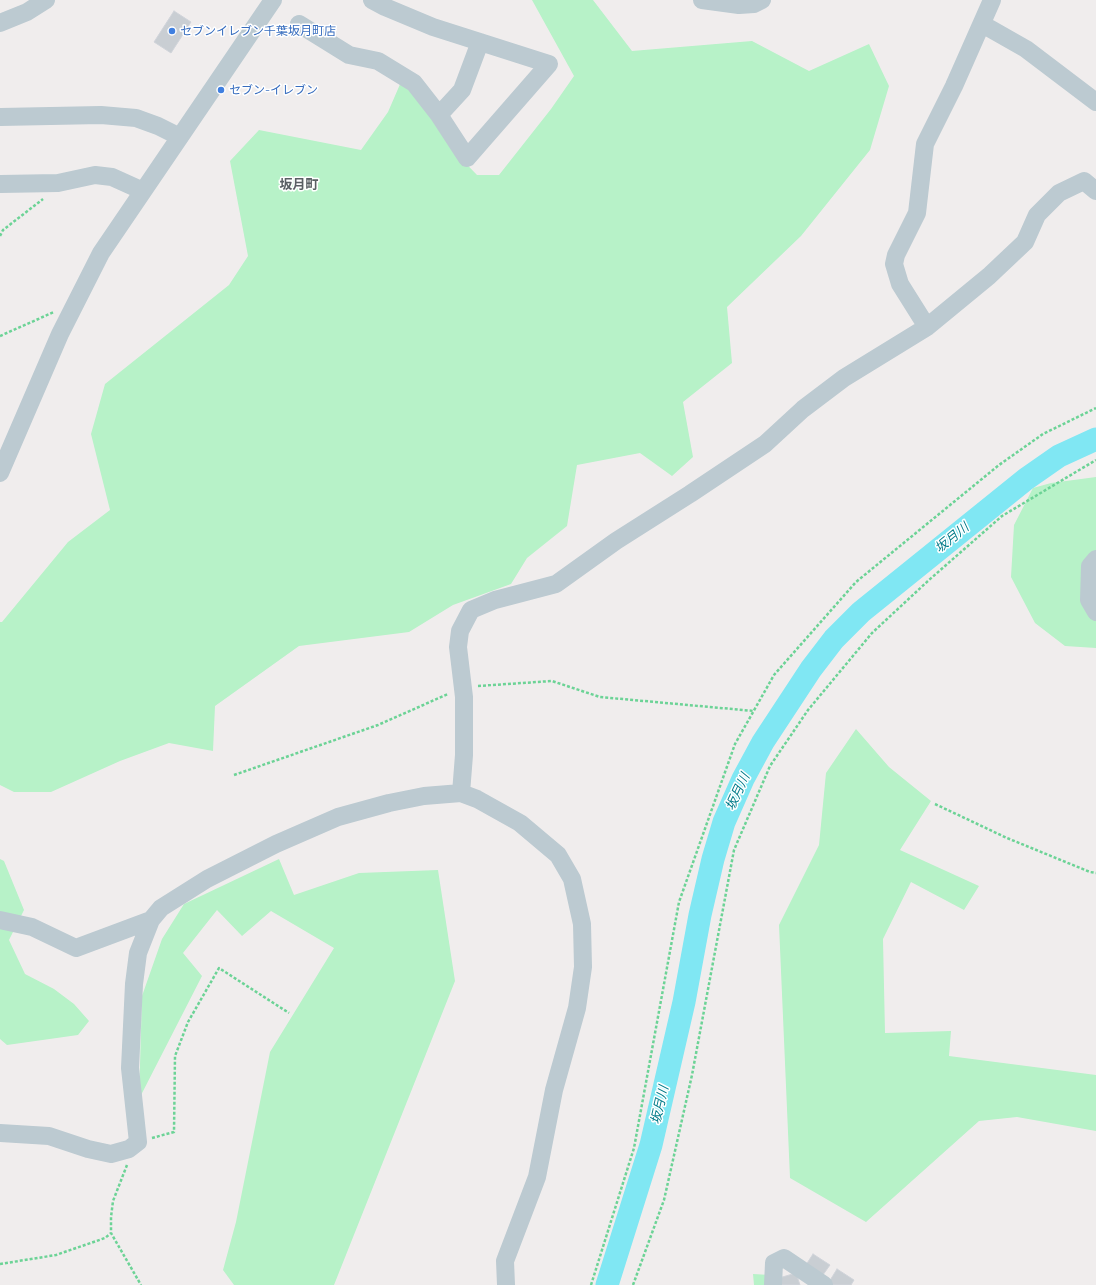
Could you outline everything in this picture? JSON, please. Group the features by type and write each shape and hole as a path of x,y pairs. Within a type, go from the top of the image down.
{"street":[{"path":"0,23 27,12 46,0"},
{"path":"0,473 60,334 102,253 273,0"},
{"path":"299,24 349,55 378,61 414,83 439,115 467,158 549,64 433,27 372,0"},
{"path":"702,0 739,5 754,4 762,0"},
{"path":"927,327 900,284 894,264 896,255 917,213 925,144 992,0"},
{"path":"982,24 1026,49 1096,102"},
{"path":"439,115 462,90 480,42"},
{"path":"0,117 101,115 136,118 158,126 180,137"},
{"path":"0,184 58,183 95,175 112,177 143,191"},
{"path":"461,793 464,755 463,687 458,648 460,630 471,610 495,600 556,584 616,541 765,444 803,409 844,378 927,327 989,276 1025,242 1037,215 1059,193 1092,181"},
{"path":"1096,559 1090,566 1089,600 1096,612"},
{"path":"0,1133 48,1136 88,1149 111,1154 133,1145 130,1068 134,984 138,953 151,920 162,908 207,879 276,844 338,818 389,803 424,796 461,793 478,799 520,822 558,855 572,879 582,924 583,967 577,1008 554,1090 537,1176 520,1216 505,1261 506,1285"},
{"path":"0,920 32,927 76,948 151,920"},
{"path":"773,1285 774,1263 784,1258 824,1285"}],"path":[{"path":"0,236 3,230 44,198"},
{"path":"0,336 55,311 72,311"},
{"path":"591,1285 634,1148 679,902 735,744 774,675 856,582 999,465 1043,434 1096,408"},
{"path":"633,1285 664,1200 692,1075 734,850 770,766 808,710 872,633 929,580 1002,516 1096,460"},
{"path":"234,775 378,725 463,687 552,681 600,698 754,711"},
{"path":"935,804 1007,838 1090,872 1096,873"},
{"path":"141,1285 111,1233 113,1201 128,1165 133,1145 174,1132 175,1056 188,1022 219,968 288,1013"},
{"path":"0,1264 56,1255 105,1238 111,1233"}],"green space":[{"path":"532,0 593,0 632,51 752,41 809,71 869,44 889,86 870,150 801,236 727,307 732,363 683,402 693,457 672,476 640,453 577,465 567,526 527,558 511,584 453,605 409,632 299,646 215,706 213,751 169,743 120,761 51,792 14,792 0,785 0,622 2,622 68,542 110,510 91,434 105,384 229,285 248,256 230,161 259,130 361,150 388,112 401,82 451,132 450,147 477,175 499,175 551,109 574,76"},
{"path":"1096,477 1096,648 1065,646 1035,623 1011,577 1014,525 1033,488 1051,483"},
{"path":"856,729 889,767 931,801 900,850 979,886 964,910 911,882 883,939 885,1033 951,1031 949,1056 1096,1075 1096,1131 1017,1117 979,1121 866,1222 790,1178 779,925 819,845 826,773"},
{"path":"0,859 4,861 24,910 9,940 25,974 54,989 74,1004 89,1021 78,1035 7,1045 0,1039"},
{"path":"279,859 294,895 359,873 438,870 455,981 334,1285 234,1285 223,1270 236,1222 270,1052 334,948 271,911 242,936 217,910 183,953 202,976 139,1099 142,996 162,939 184,904"},
{"path":"753,1274 770,1275 771,1285 754,1285"}],"building":[{"path":"174,11 191,22 171,53 154,42"},
{"path":"813,1254 830,1265 820,1279 804,1268"},
{"path":"837,1269 854,1280 851,1285 833,1285 829,1282"},
{"path":"796,1273 800,1285 778,1285 779,1278"}],"waterway":[{"name":"坂月川","path":"607,1285 651,1145 684,1002 700,915 713,859 724,822 743,779 763,742 811,669 834,639 861,612 1026,479 1059,456 1096,439"}],"place":[{"name":"セブンイレブン千葉坂月町店","path":"172,31"},
{"name":"セブン-イレブン","path":"221,90"}],"district":[{"name":"坂月町","path":"299,185"}]}
